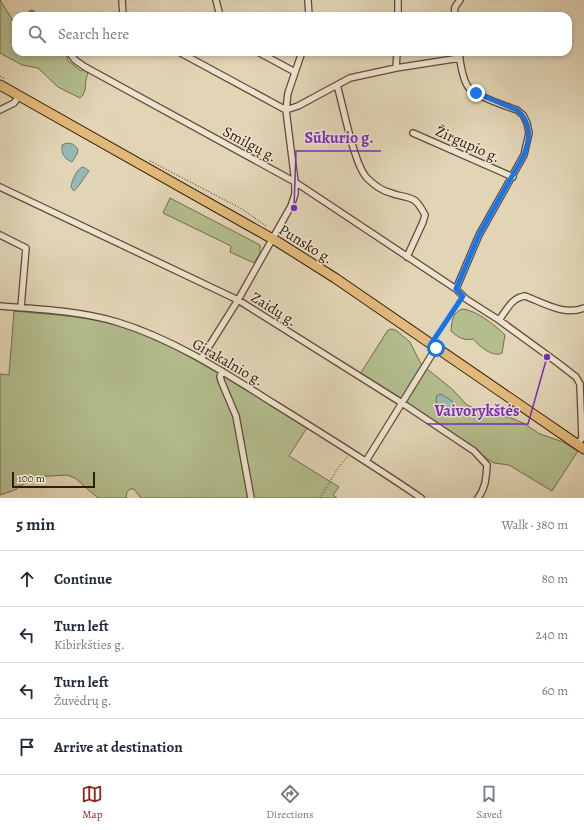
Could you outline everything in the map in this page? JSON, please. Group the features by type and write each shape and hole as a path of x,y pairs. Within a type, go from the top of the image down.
{"main road":[{"name":"Punsko g.","path":"0,85 272,238 335,278 581,447"}],"street":[{"path":"122,0 123,12"},
{"path":"216,0 219,12"},
{"path":"308,0 309,12"},
{"path":"398,0 398,12"},
{"path":"454,12 455,7 460,0"},
{"name":"Smilgų g.","path":"72,56 85,67 295,182 456,289 463,296 564,367 582,383"},
{"path":"186,56 286,110 298,106 350,78 454,56"},
{"path":"265,56 295,72"},
{"path":"201,359 238,300 291,206 295,194 295,182 286,110 288,93 301,56"},
{"path":"396,68 397,56"},
{"path":"456,289 479,235 524,155 528,143 529,133 527,123 523,115 517,110 469,89 466,84 459,56"},
{"path":"337,84 355,152 360,167 367,178 379,188 390,193 415,200 425,215 407,257"},
{"path":"0,110 14,103 19,96"},
{"name":"Žirgupio g.","path":"413,133 513,176"},
{"name":"Zaidų g.","path":"0,187 238,300 402,403 474,451 487,465 486,484 478,498"},
{"path":"0,235 26,248 21,307"},
{"path":"499,320 509,305 519,297 525,296 563,311 584,308"},
{"name":"Girakalnio g.","path":"0,306 81,314 116,322 158,338 222,371 366,460 421,498"},
{"path":"366,460 402,403 433,346"},
{"path":"222,371 220,376 222,383 236,416 251,498"},
{"path":"581,447 583,419 582,383"}],"path":[{"path":"433,346 463,296"},
{"path":"320,498 338,468 351,451"}],"green space":[{"path":"0,0 12,19 12,56 66,56 68,61 81,71 84,69 88,74 83,95 80,98 58,87 38,68 22,65 0,53"},
{"path":"170,198 260,245 260,253 254,263 230,252 231,246 163,213"},
{"path":"462,309 479,315 505,335 502,353 490,353 482,348 473,339 461,338 451,331 454,315"},
{"path":"14,311 101,321 136,331 182,352 214,370 307,428 289,456 339,487 333,495 337,498 141,498 134,489 130,489 127,492 126,498 98,498 75,478 67,475 33,477 15,490 0,495 0,374 9,375"},
{"path":"392,329 397,331 410,342 421,364 452,389 467,405 479,410 511,418 523,423 540,434 563,442 578,451 552,491 509,465 494,463 489,460 360,374 388,330"}],"water":[{"path":"67,143 73,144 78,149 72,162 65,157 62,151 62,145"},
{"path":"82,167 89,171 74,191 71,187 72,181 76,173"},
{"path":"441,394 452,401 453,406 449,410 444,411 437,405 437,395"}],"place":[{"name":"Sūkurio g.","path":"294,208"},
{"name":"Vaivorykštės","path":"547,357"}],"route":[{"path":"436,348 431,344 463,296 456,289 479,235 513,176 524,155 528,143 529,133 527,123 523,115 517,110 476,93"}]}
